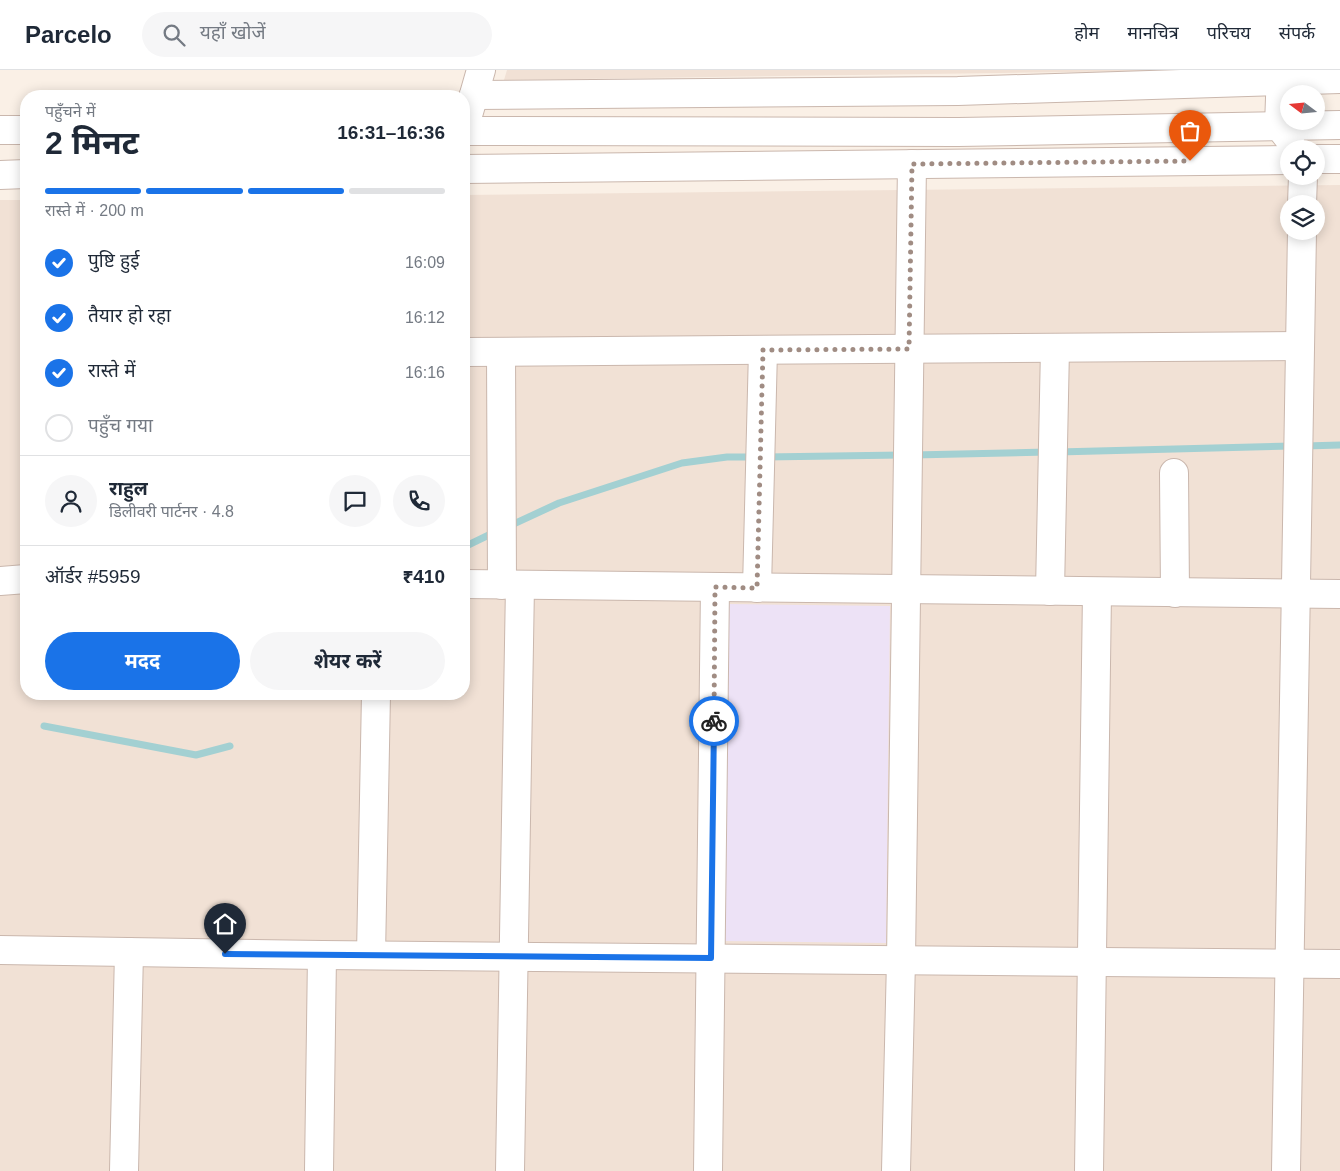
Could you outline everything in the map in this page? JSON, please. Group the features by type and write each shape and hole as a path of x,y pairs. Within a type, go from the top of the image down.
{"street":[{"path":"470,109 478,82 662,82 958,91 1280,75 1340,79"},
{"path":"1280,75 1279,126 1289,140"},
{"path":"470,129 958,132 1340,124"},
{"path":"0,130 20,130"},
{"path":"1325,159 1340,159"},
{"path":"470,162 912,164 1280,160"},
{"path":"896,1171 901,960 912,164"},
{"path":"0,175 20,174"},
{"path":"1286,1171 1302,240"},
{"path":"470,352 1300,346"},
{"path":"1050,591 1055,348"},
{"path":"757,588 763,350"},
{"path":"501,352 502,547 511,585 514,956 510,1171"},
{"path":"1174,473 1175,592"},
{"path":"0,581 20,579"},
{"path":"470,584 1340,594"},
{"path":"708,1171 715,587"},
{"path":"1088,1171 1097,592"},
{"path":"371,955 376,700"},
{"path":"0,950 322,955 1340,964"},
{"path":"124,1171 129,952"},
{"path":"319,1171 322,955"}],"shaded area":[{"path":"507,70 1214,70 504,80"},
{"path":"1340,185 1340,1171 0,1171 0,200 20,200 20,700 470,700 470,195"},
{"path":"726,604 890,606 886,943 722,941"}],"waterway":[{"path":"1305,446 1340,445"},
{"path":"1058,452 1292,446"},
{"path":"913,455 1047,452"},
{"path":"765,457 902,455"},
{"path":"507,527 559,503 682,463 727,457 754,457"},
{"path":"470,544 495,532"},
{"path":"44,726 196,755 230,746"}],"way so far":[{"path":"714,721 715,587 757,588 763,350 909,349 912,164 1190,161"}],"route":[{"path":"225,954 711,958 714,721"}]}
